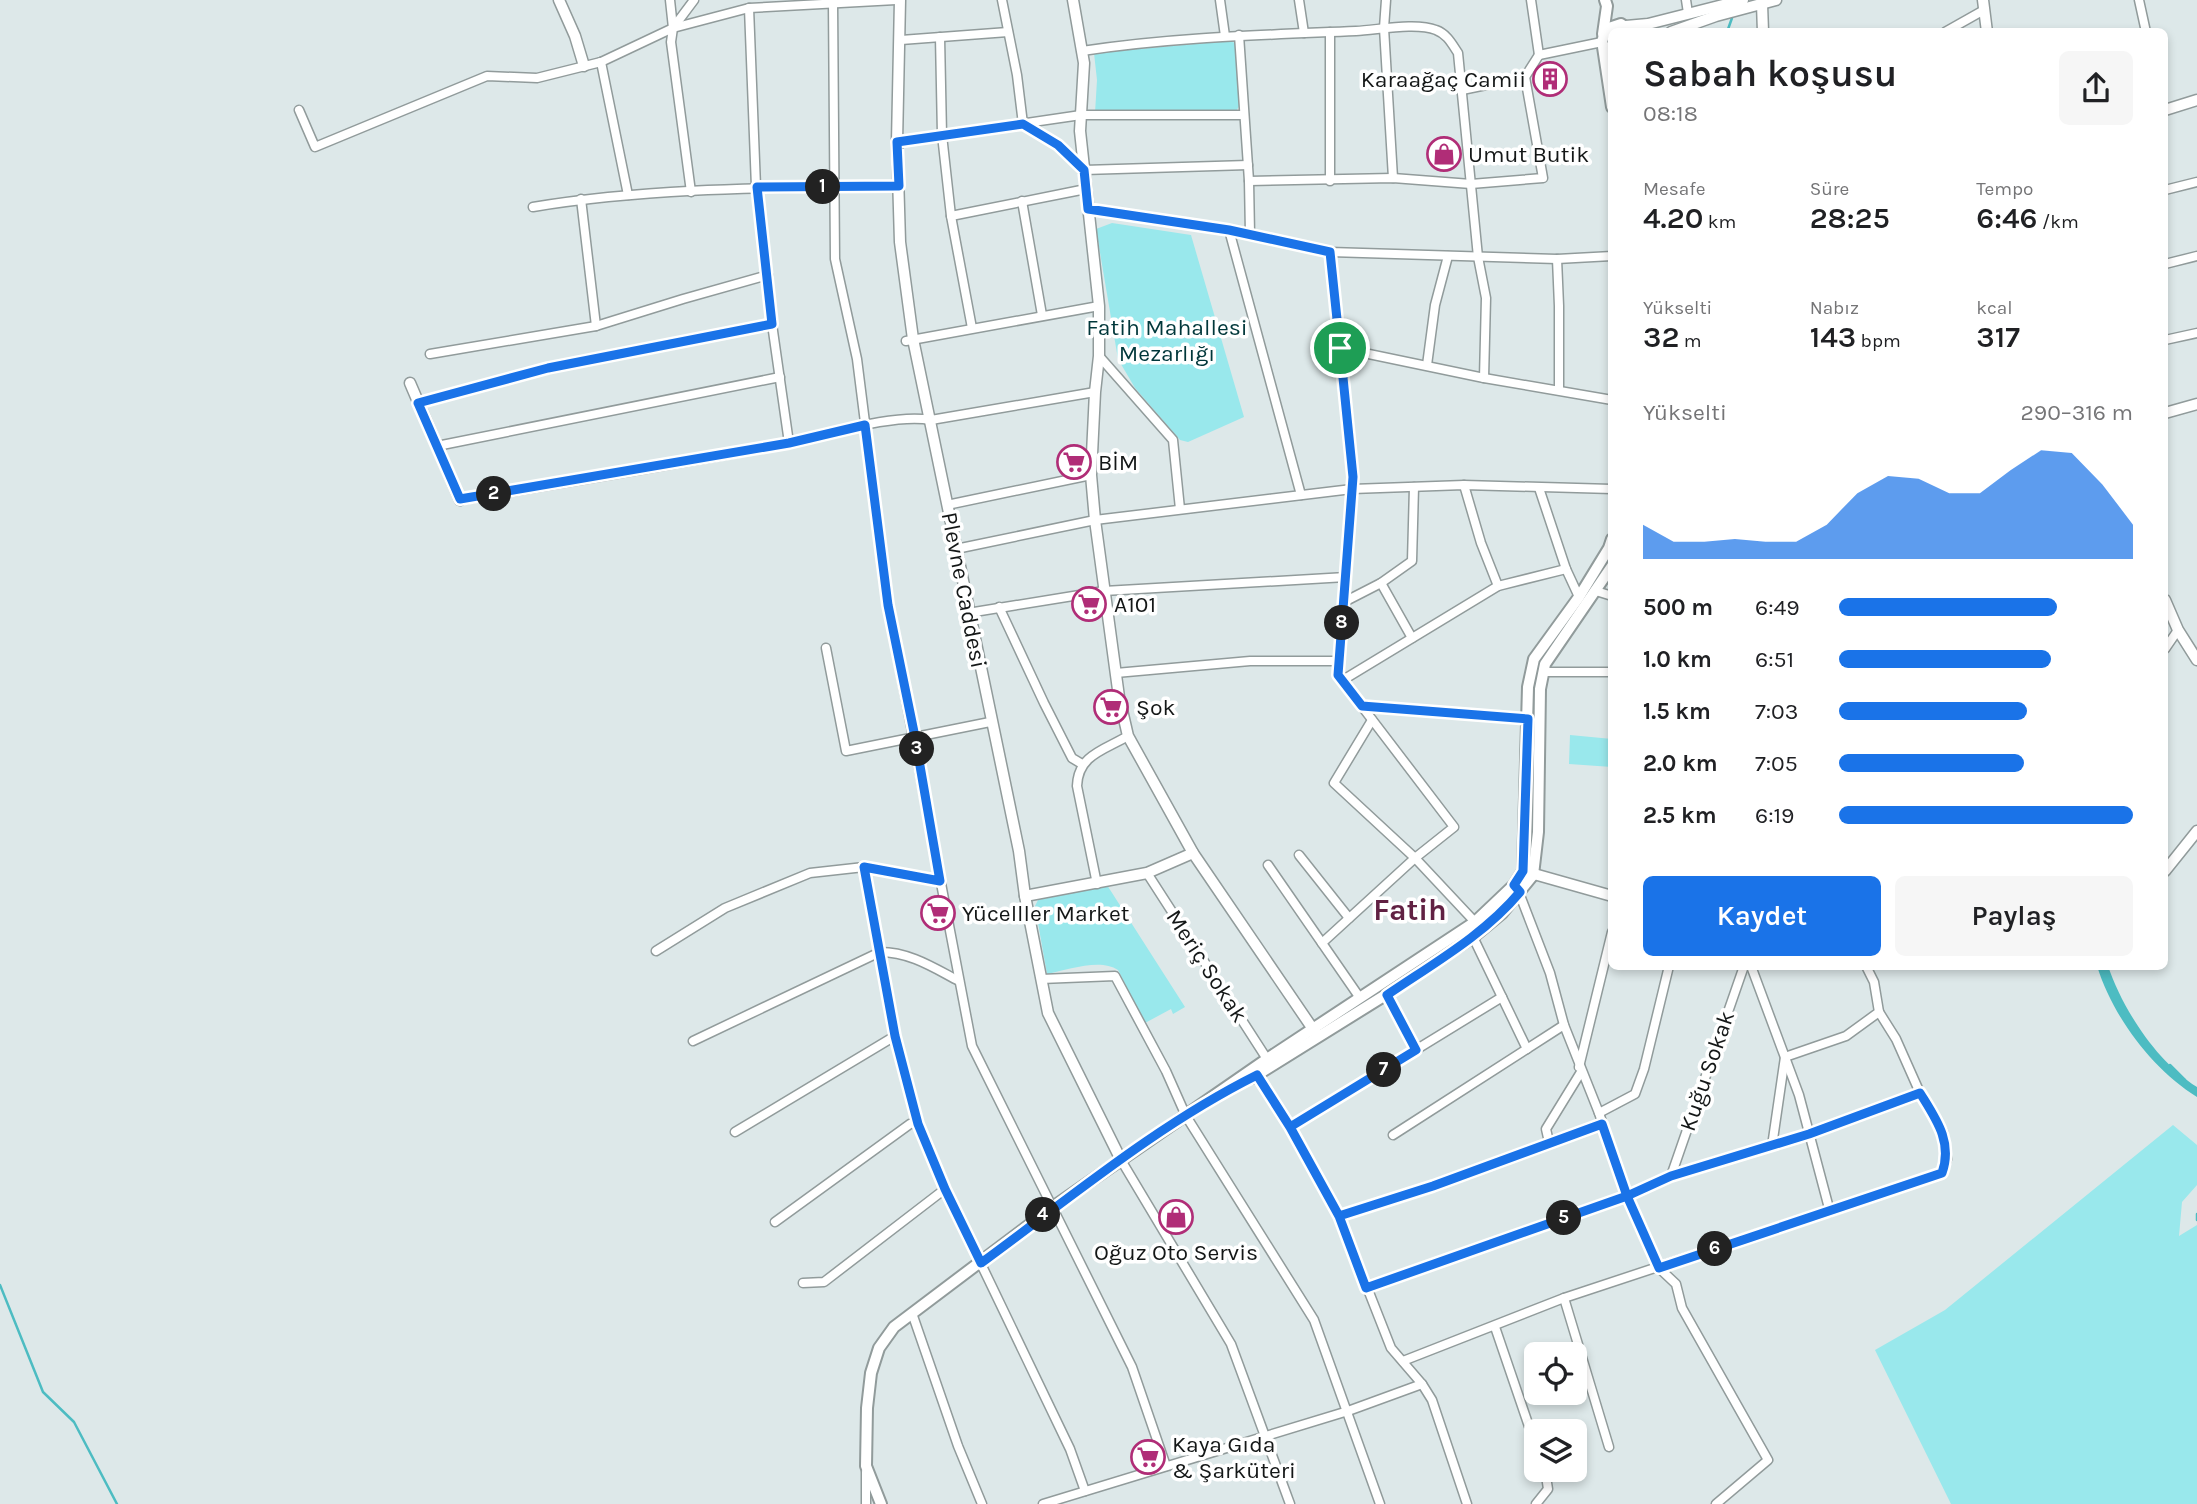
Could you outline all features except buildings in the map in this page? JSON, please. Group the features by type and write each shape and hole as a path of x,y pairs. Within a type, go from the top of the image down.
{"main road":[{"path":"1605,0 1607,6 1603,41 1608,78"},
{"path":"1610,0 1626,27"},
{"path":"1603,41 1608,32"},
{"path":"1603,41 1608,49"},
{"path":"1528,873 1528,687 1534,659 1579,597 1608,546"},
{"path":"881,1504 866,1466 867,1408 879,1348 894,1326 1053,1207 1267,1059 1387,995 1473,937 1502,913 1528,873 1538,832 1540,689 1545,664 1608,572"},
{"path":"1218,1095 1257,1075 1360,998 1475,922 1517,889"}],"street":[{"path":"559,0 575,36 584,66"},
{"path":"670,0 673,28 671,42 691,192"},
{"path":"673,28 694,0"},
{"path":"299,110 315,147 487,76 537,78 601,62 673,28 750,8 898,0"},
{"name":"Plevne Caddesi","path":"898,0 901,40 897,142 900,242 910,340 931,420 990,722 1019,851 1048,1013 1121,1160"},
{"path":"1002,0 1017,75 1023,124"},
{"path":"1073,0 1084,63 1081,115 1084,170 1099,306 1099,356 1091,475 1104,591 1128,736 1194,853 1315,1033"},
{"path":"1220,0 1225,36"},
{"path":"1299,0 1304,33"},
{"path":"1386,0 1384,28 1393,178"},
{"path":"1249,181 1393,178 1471,184 1544,177 1525,77 1539,55 1531,0"},
{"path":"1686,0 1688,13"},
{"path":"1680,28 1716,12 1745,4 1762,4 1776,0"},
{"path":"2139,0 2145,28"},
{"path":"833,2 835,259 858,359 888,605 972,1046 1132,1367 1166,1466"},
{"path":"1762,4 1763,28"},
{"path":"1951,28 1984,5 1987,28"},
{"path":"750,8 757,187 772,324 789,443"},
{"path":"1626,27 1688,13 1716,12"},
{"path":"1082,51 1225,36 1384,28 1435,29 1447,36 1458,53 1478,257 1486,298 1484,378"},
{"path":"901,40 1008,32"},
{"path":"1330,32 1330,181"},
{"path":"1233,244 1245,233 1249,181 1240,35"},
{"path":"940,37 942,135 951,216 972,328"},
{"path":"1539,55 1603,41"},
{"path":"601,62 628,195"},
{"path":"1462,90 1525,77"},
{"path":"2168,109 2197,100"},
{"path":"897,142 1081,115 1244,115"},
{"path":"1023,124 1058,145 1084,170 1248,165"},
{"path":"2168,189 2197,182"},
{"path":"533,207 581,199 757,187 899,186"},
{"path":"951,216 1086,189"},
{"path":"581,199 596,326"},
{"path":"1022,201 1042,315"},
{"path":"1088,209 1229,230 1330,252 1557,259 1608,256"},
{"path":"1229,230 1301,495"},
{"path":"1322,943 1415,858 1454,827 1338,675 1353,477 1330,252"},
{"path":"1427,365 1435,305 1448,256"},
{"path":"2168,263 2197,256"},
{"path":"1557,259 1559,389"},
{"path":"430,354 596,326 768,275"},
{"path":"910,340 1099,306"},
{"path":"418,403 548,368 772,324"},
{"path":"2168,340 2197,333"},
{"path":"1340,348 1484,378 1608,399"},
{"path":"1099,356 1172,440 1180,509"},
{"path":"437,446 780,377"},
{"path":"410,383 460,499 789,443 865,425 920,418 931,420 1095,392"},
{"path":"2168,412 2197,404"},
{"path":"947,505 1091,475"},
{"path":"956,548 1095,520 1352,489 1464,485 1608,489"},
{"path":"1464,485 1480,543 1498,586"},
{"path":"1344,602 1381,583 1412,561 1414,487"},
{"path":"1539,488 1566,569 1579,597"},
{"path":"1342,680 1498,586 1566,569"},
{"path":"968,613 1104,591 1346,577"},
{"path":"1381,583 1412,638"},
{"path":"1596,591 1608,595"},
{"path":"999,607 1072,758 1082,765"},
{"path":"2168,607 2178,630 2197,660"},
{"path":"2168,645 2178,630"},
{"path":"826,648 846,751 990,722"},
{"path":"1116,673 1250,662 1339,661"},
{"path":"1544,671 1608,671"},
{"path":"1362,706 1528,719"},
{"path":"1372,720 1334,783 1415,858 1475,922"},
{"path":"1097,884 1077,786 1077,774 1085,760 1128,736"},
{"path":"2168,867 2197,831"},
{"path":"1025,896 1147,873 1194,853"},
{"path":"1299,855 1349,918"},
{"path":"1268,864 1360,998"},
{"path":"656,951 724,908 810,873 864,867 940,881"},
{"path":"864,867 895,1036 918,1124 945,1189 1070,1449 1085,1491"},
{"name":"Meriç Sokak","path":"1147,873 1267,1059"},
{"path":"1528,873 1608,894"},
{"path":"1517,889 1550,973 1564,1025 1599,1113 1627,1196 1659,1268 1676,1284 1682,1308 1768,1460 1716,1504"},
{"path":"1473,937 1527,1049"},
{"path":"1549,1142 1546,1129 1580,1070 1608,950"},
{"path":"693,1041 880,952 911,956 959,981"},
{"path":"1599,1113 1635,1094 1644,1069 1668,970"},
{"name":"Kuğu Sokak","path":"1671,1176 1743,970"},
{"path":"1752,970 1799,1095 1830,1212"},
{"path":"1403,1361 1564,1298 1942,1173 1947,1159 1943,1132 1920,1093 1896,1039 1879,1012 1874,982 1868,970"},
{"path":"1041,979 1115,976 1166,1071 1186,1116 1314,1320 1380,1504"},
{"path":"1387,995 1416,1050"},
{"path":"1290,1127 1502,997"},
{"path":"1785,1057 1846,1036 1879,1012"},
{"path":"1393,1135 1564,1025"},
{"path":"735,1132 895,1036"},
{"path":"1772,1146 1785,1057"},
{"path":"1257,1075 1290,1127 1339,1216 1391,1348 1422,1384 1440,1418 1467,1504"},
{"path":"1366,1288 1627,1196 1671,1176 1809,1134 1920,1093"},
{"path":"775,1222 910,1124 918,1124"},
{"path":"1339,1216 1433,1186 1602,1124"},
{"path":"1121,1160 1231,1344 1290,1504"},
{"path":"803,1283 824,1282 945,1189"},
{"path":"1564,1298 1609,1447"},
{"path":"912,1313 958,1446 982,1504"},
{"path":"1495,1327 1526,1419"},
{"path":"1043,1504 1348,1411 1422,1384"},
{"path":"866,1466 866,1504"},
{"path":"1536,1504 1542,1500 1548,1489 1547,1482"}],"green space":[{"path":"1228,41 1236,43 1240,105 1236,111 1095,113 1097,80 1094,53"},
{"name":"Fatih Mahallesi Mezarlığı","path":"1112,223 1191,235 1244,417 1188,442 1180,440 1135,388 1118,359 1096,229"},
{"path":"1570,735 1608,739 1608,767 1569,764"},
{"path":"1107,885 1185,1007 1173,1014 1171,1009 1145,1023 1118,970 1111,967 1093,965 1047,974 1035,906 1038,900"},
{"path":"2173,1125 2197,1145 2197,1185 2182,1202 2179,1236 2197,1225 2197,1504 1951,1504 1875,1350 1945,1310"}],"shaded area":[{"path":"2098,970 2109,970 2143,1034 2168,1064 2197,1087 2197,1097 2150,1057 2124,1022"}],"waterway":[{"path":"1728,28 1732,18"},
{"path":"2170,1065 2185,1080"},
{"path":"2197,1214 2197,1220"},
{"path":"0,1285 43,1392 74,1422 117,1504"}],"place":[{"name":"Karaağaç Camii","path":"1550,79"},
{"name":"Umut Butik","path":"1444,154"},
{"name":"BİM","path":"1074,462"},
{"name":"A101","path":"1089,604"},
{"name":"Şok","path":"1111,707"},
{"name":"Yücelller Market","path":"938,913"},
{"name":"Oğuz Oto Servis","path":"1176,1217"},
{"name":"Kaya Gıda & Şarküteri","path":"1148,1457"}],"district":[{"name":"Fatih","path":"1410,910"}],"route":[{"path":"1340,348 1330,252 1229,230 1088,209 1084,170 1058,145 1023,124 897,142 899,186 757,187 772,324 548,368 418,403 460,499 789,443 865,425 888,605 940,881 864,867 895,1036 918,1124 945,1189 981,1263 1053,1207 1178,1121 1218,1095 1257,1075 1290,1127 1339,1216 1366,1288 1627,1196 1671,1176 1809,1134 1920,1093 1943,1132 1947,1159 1942,1173 1659,1268 1627,1196 1602,1124 1433,1186 1339,1216 1290,1127 1416,1050 1387,995 1473,937 1502,913 1520,892 1514,885 1523,871 1528,719 1362,706 1338,675 1353,477 1340,348"}]}
